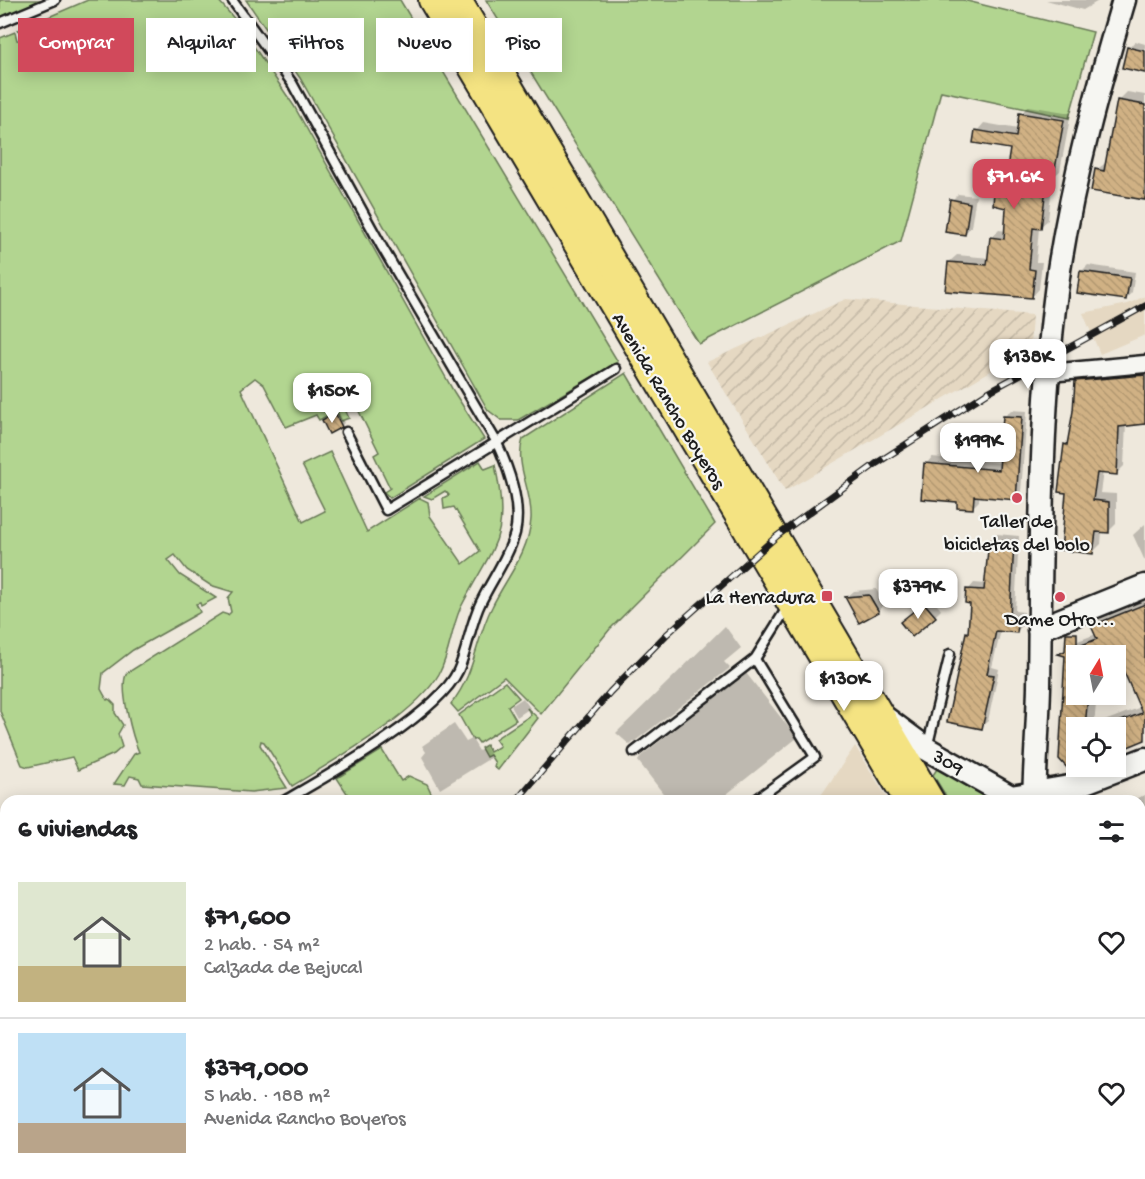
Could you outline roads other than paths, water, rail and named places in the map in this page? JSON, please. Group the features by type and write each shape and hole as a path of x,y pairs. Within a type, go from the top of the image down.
{"main road":[{"name":"Avenida Rancho Boyeros","path":"432,0 904,795"},
{"name":"Avenida Rancho Boyeros","path":"458,0 927,795"},
{"path":"1034,795 1041,478 1058,280 1070,207 1124,0"},
{"path":"1039,629 1145,586"},
{"name":"309","path":"836,679 927,748 1008,795"},
{"name":"309","path":"1044,795 1075,786 1145,759"}],"street":[{"path":"1049,373 1145,364"}],"lane":[{"path":"0,23 55,0"},
{"path":"232,0 291,84 382,247 496,441 509,471 514,501 515,531 479,605 458,672 447,688 416,717 293,795"},
{"path":"346,432 386,510 616,369"},
{"path":"634,752 755,659 791,602"},
{"path":"927,748 950,654"},
{"path":"755,659 816,757 762,795"}],"railway":[{"path":"521,795 610,692 666,635 777,536 877,463 988,392 1145,306"}],"place":[{"name":"Taller de bicicletas del bolo","path":"1017,498"},
{"name":"La Herradura","path":"827,596"},
{"name":"Dame Otro...","path":"1060,597"}]}
